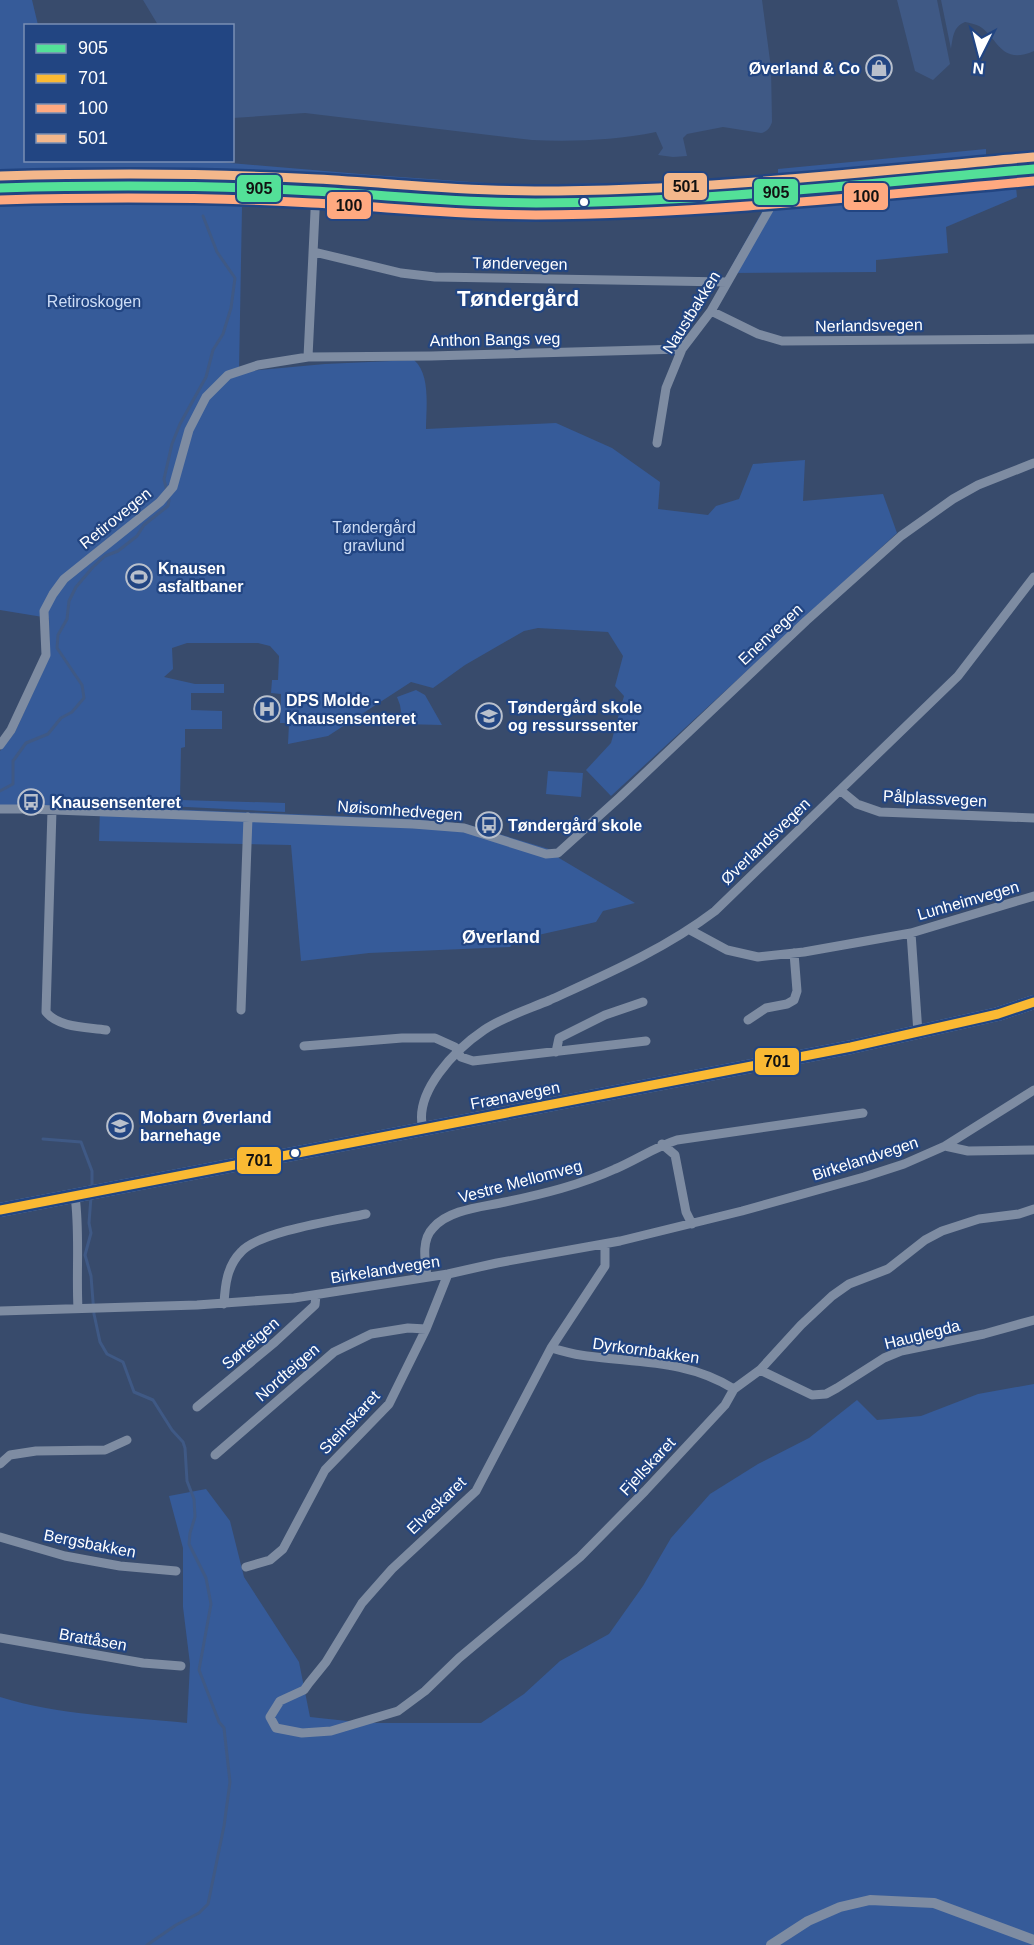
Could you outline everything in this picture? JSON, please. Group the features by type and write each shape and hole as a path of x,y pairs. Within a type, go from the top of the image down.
{"highway":[{"path":"0,189 190,185 444,200 637,201 838,187 1034,169"}],"main road":[{"name":"Frænavegen","path":"0,1210 918,1033 998,1014 1034,1002"}],"street":[{"path":"308,357 316,191"},
{"name":"Naustbakken","path":"657,442 666,388 682,349 711,312 771,206"},
{"name":"Tøndervegen","path":"314,252 401,273 435,277 727,282"},
{"name":"Nerlandsvegen","path":"711,312 758,334 782,341 1034,339"},
{"name":"Anthon Bangs veg","path":"308,357 682,349"},
{"name":"Retirovegen","path":"1,743 11,730 46,655 44,611 53,594 64,579 160,502 173,487 189,430 206,397 228,375 258,364 308,357"},
{"name":"Enenvegen","path":"546,854 558,853 806,621 901,536 953,499 978,485 1034,463"},
{"name":"Øverlandsvegen","path":"423,1130 421,1112 433,1081 458,1051 485,1029 605,974 690,930 715,911 958,676 1034,577"},
{"name":"Pålplassvegen","path":"840,790 857,804 880,812 1034,818"},
{"name":"Nøisomhedvegen","path":"0,809 248,817 464,828 546,854"},
{"path":"52,810 46,1012 52,1019 61,1023 106,1030"},
{"path":"241,1010 248,817"},
{"name":"Lunheimvegen","path":"690,930 727,950 758,957 911,933 1034,896"},
{"name":"Lunheimvegen","path":"911,933 918,1033"},
{"path":"748,1020 766,1008 787,1004 794,1000 797,991 794,953"},
{"path":"556,1052 559,1038 605,1015 643,1002"},
{"path":"304,1046 426,1037 442,1040 458,1051 461,1057 473,1061 646,1041"},
{"name":"Birkelandvegen","path":"0,1311 259,1302 448,1274 605,1244 692,1224 904,1164 945,1146 1034,1090"},
{"name":"Vestre Mellomveg","path":"427,1276 425,1249 427,1237 433,1228 456,1214 565,1188 616,1169 662,1144 677,1140 863,1113"},
{"path":"662,1144 675,1155 686,1212 692,1224"},
{"path":"945,1146 968,1151 1034,1150"},
{"path":"75,1196 78,1309"},
{"name":"Fjellskaret","path":"276,1728 302,1733 331,1731 398,1712 580,1557 725,1405 734,1389 760,1370 801,1325 832,1296 849,1284 888,1269 925,1240 942,1231 979,1219 1019,1214 1034,1209"},
{"path":"224,1304 225,1284 231,1267 242,1250 261,1239 366,1214"},
{"name":"Elvaskaret","path":"276,1728 270,1717 280,1701 304,1690 326,1662 362,1603 392,1569 476,1491 551,1348 605,1266 605,1244"},
{"name":"Steinskaret","path":"246,1567 270,1560 283,1549 325,1470 389,1404 426,1329 448,1274"},
{"name":"Sørteigen","path":"197,1407 243,1370 315,1305 316,1295"},
{"name":"Hauglegda","path":"760,1370 812,1395 826,1394 884,1358 901,1351 984,1335 1034,1320"},
{"name":"Nordteigen","path":"215,1455 334,1352 371,1334 408,1328 426,1329"},
{"name":"Dyrkornbakken","path":"551,1348 584,1356 645,1362 698,1371 716,1377 734,1389"},
{"path":"0,1464 10,1455 36,1451 105,1450 127,1440"},
{"name":"Bergsbakken","path":"0,1537 65,1556 120,1566 176,1571"},
{"name":"Brattåsen","path":"0,1638 143,1663 181,1666"},
{"path":"771,1945 808,1921 840,1908 870,1900 934,1903 1034,1940"}],"green space":[{"path":"0,0 32,0 38,24 24,24 24,162 219,162 514,185 671,182 672,192 778,182 778,169 986,149 986,179 1015,177 1017,197 946,227 948,253 876,260 876,272 728,273 763,210 531,222 263,206 242,207 239,372 325,364 414,360 423,374 425,383 426,429 556,423 612,448 660,482 658,509 708,515 716,506 739,499 753,464 805,460 803,501 883,494 897,533 611,796 586,770 611,743 624,696 615,686 623,656 608,632 538,628 524,631 465,665 433,688 411,682 328,736 288,744 289,723 280,723 281,694 271,693 272,680 278,680 279,656 270,646 258,643 187,643 172,648 173,669 164,677 195,684 224,684 224,693 191,693 191,710 222,711 222,729 185,729 185,747 181,748 180,800 285,803 285,812 167,806 166,809 413,819 466,824 552,850 559,858 635,903 603,911 596,922 516,940 510,947 369,953 301,961 291,845 99,841 100,808 0,805 0,751 15,732 50,656 49,618 0,610"},
{"path":"416,690 425,695 442,725 403,724 397,697"},
{"path":"548,771 583,773 581,797 546,794"},
{"path":"1034,1384 1034,1945 0,1945 0,1697 69,1712 187,1723 190,1664 183,1607 183,1548 169,1496 206,1489 230,1521 244,1577 299,1662 310,1717 366,1723 481,1723 524,1694 560,1661 609,1634 643,1586 671,1538 710,1494 758,1464 809,1438 857,1400 877,1420 921,1416 978,1394"}],"shaded area":[{"path":"143,0 762,0 771,68 772,122 765,132 761,133 723,127 687,134 683,138 687,156 673,157 658,155 663,148 656,132 610,139 547,141 305,113 234,118 234,24 157,24"},
{"path":"897,0 937,0 950,64 933,80 915,71"},
{"path":"941,0 1034,0 1034,51 1023,55 1007,53 979,26 965,22 956,30 951,49"}],"waterway":[{"path":"0,791 13,784 13,761 26,743 48,734 61,718 72,712 84,698 82,685 57,648 58,635 67,619 69,601 76,587 105,556 118,551 137,536 144,525 168,506 169,500 164,479 172,444 180,424 206,377 213,350 223,334 231,308 235,278 217,252 203,216"},
{"path":"43,1139 81,1142 92,1171 92,1188"},
{"path":"91,1197 89,1223 91,1233 85,1255 91,1276 94,1314 100,1342 107,1354 123,1362 134,1392 153,1400 185,1448 187,1481 194,1499 195,1517 189,1544 206,1578 211,1604 199,1670 219,1722 224,1728 230,1782 224,1826 208,1904 199,1913 176,1925 147,1945"}],"transit line":[{"name":"501","path":"0,176 198,175 317,179 480,190 597,190 784,180 1033,157"},
{"name":"905","path":"0,188 195,187 312,191 480,202 598,202 723,196 1034,169"},
{"name":"100","path":"0,200 195,199 312,203 480,214 598,214 785,203 1034,181"},
{"name":"701","path":"0,1210 851,1047 998,1014 1034,1002"}],"place":[{"name":"Øverland & Co","path":"879,68"},
{"name":"Knausen asfaltbaner","path":"139,577"},
{"name":"DPS Molde - Knausensenteret","path":"267,709"},
{"name":"Tøndergård skole og ressurssenter","path":"489,716"},
{"name":"Knausensenteret","path":"31,802"},
{"name":"Tøndergård skole","path":"489,825"},
{"name":"Mobarn Øverland barnehage","path":"120,1126"}],"district":[{"name":"Tøndergård","path":"518,298"},
{"name":"Øverland","path":"501,937"}],"park label":[{"name":"Retiroskogen","path":"94,301"},
{"name":"Tøndergård gravlund","path":"374,536"}]}
